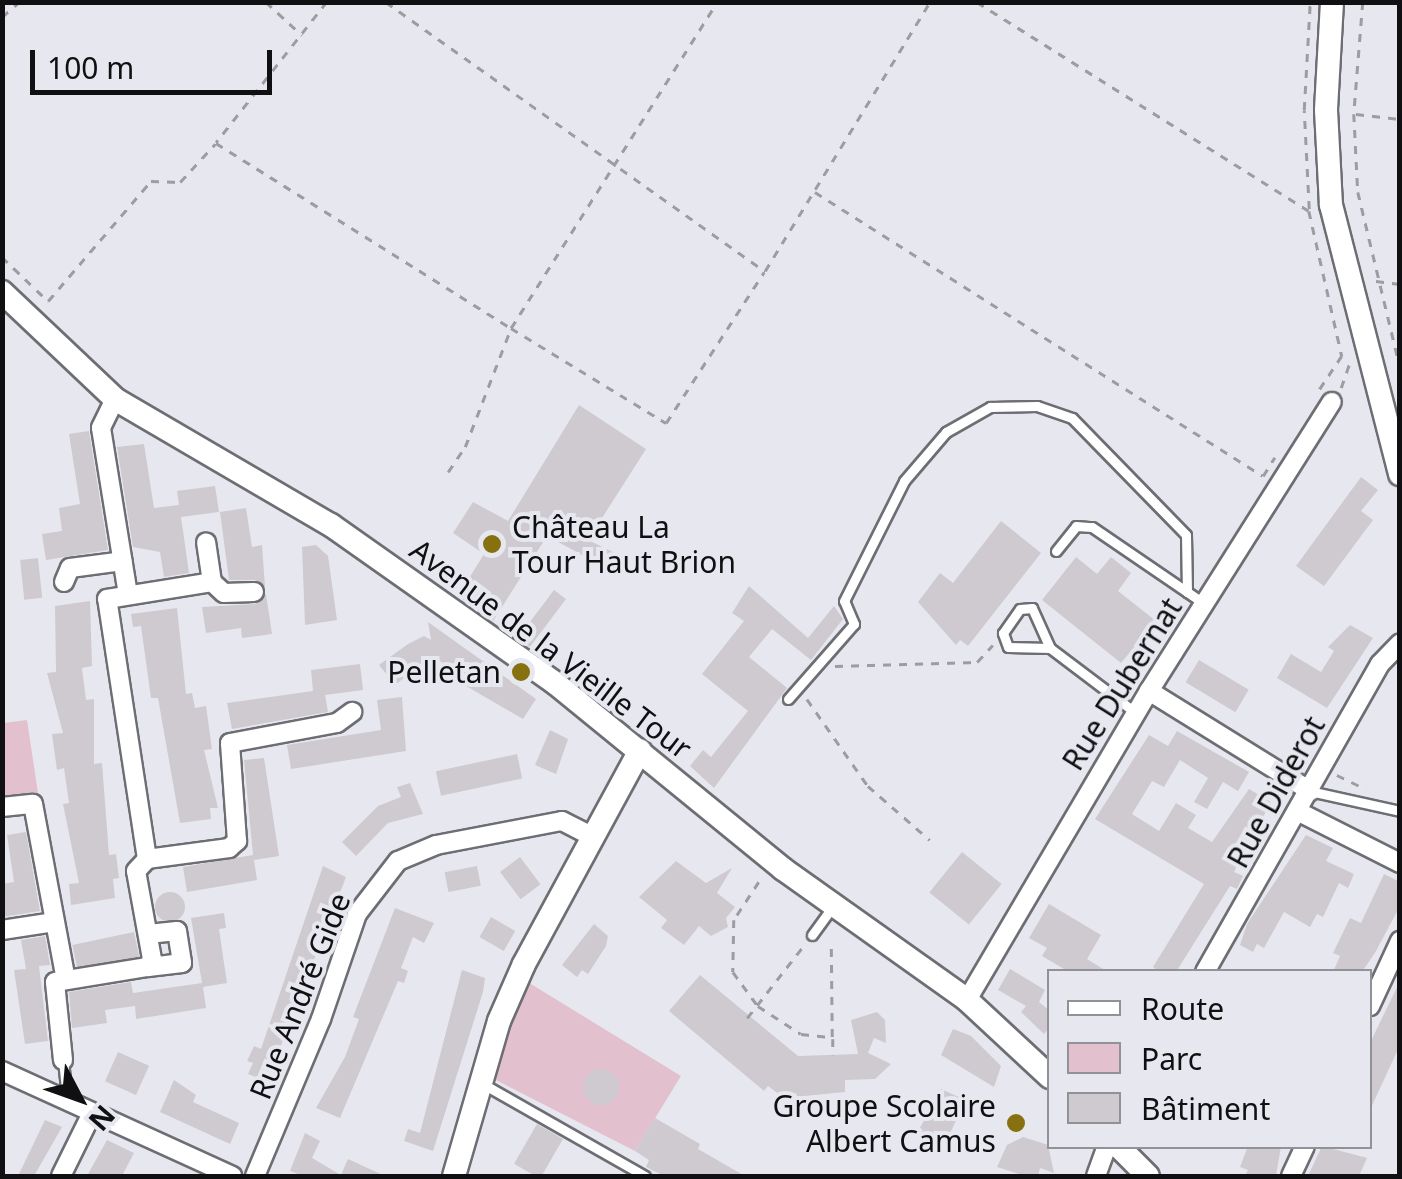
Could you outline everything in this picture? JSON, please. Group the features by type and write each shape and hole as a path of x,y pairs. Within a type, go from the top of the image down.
{"street":[{"path":"1332,2 1326,110 1332,204 1400,474"},
{"name":"Avenue de la Vieille Tour","path":"2,292 115,399 331,525 640,750 833,904 967,1000 1047,1071"},
{"name":"Rue Dubernat","path":"967,1000 1324,398"},
{"path":"115,399 101,428 128,594"},
{"path":"206,542 212,582 224,594 254,592"},
{"path":"64,582 70,568 123,561"},
{"path":"147,859 107,599 212,582"},
{"name":"Rue Diderot","path":"1208,969 1380,664 1400,643"},
{"path":"1149,691 1310,791"},
{"path":"148,967 148,934 136,871 147,859 229,848 237,841 230,743 338,723 352,712"},
{"path":"454,1176 499,1021 590,834 640,750"},
{"path":"2,807 33,804 66,980"},
{"path":"1298,812 1400,863"},
{"name":"Rue André Gide","path":"255,1176 321,1020 357,914 398,861 436,845 562,820 590,834"},
{"path":"2,930 54,922"},
{"path":"63,1060 52,988 66,980 182,963 177,931 148,934"},
{"path":"1372,1002 1400,941"},
{"path":"2,1071 232,1176"},
{"path":"61,1176 92,1113"},
{"path":"1096,1176 1106,1149"},
{"path":"1121,1149 1148,1176"},
{"path":"1292,1176 1304,1149"}],"lane":[{"path":"788,699 854,624 844,601 904,481 946,432 990,407 1037,406 1072,418 1186,535 1186,592"},
{"path":"1056,551 1076,526 1092,527 1205,604"},
{"path":"1050,648 1008,647 1003,633 1020,609 1032,608 1050,648 1136,713"},
{"path":"1310,791 1400,811"},
{"path":"812,935 833,904"},
{"path":"63,1060 67,1101"},
{"path":"481,1083 645,1176"}],"path":[{"path":"2,17 19,2"},
{"path":"266,2 302,35"},
{"path":"2,257 48,300 151,181 180,182 216,143 327,2"},
{"path":"386,2 764,271"},
{"path":"448,472 465,447 511,328 717,2"},
{"path":"216,143 666,423 815,192 930,2"},
{"path":"978,2 1309,211 1342,356 1324,398"},
{"path":"1363,2 1354,114 1358,192 1375,281 1400,366"},
{"path":"1354,114 1400,118"},
{"path":"815,192 1263,476 1281,448"},
{"path":"1375,281 1400,284"},
{"path":"1324,398 1352,359"},
{"path":"825,660 838,668 977,662 1003,633"},
{"path":"798,691 868,786 930,840"},
{"path":"1322,768 1375,794"},
{"path":"760,882 734,920 730,952 734,972 758,1006 801,1034 832,1037"},
{"path":"747,1018 812,935"},
{"path":"831,944 833,1055"}],"green space":[{"path":"27,720 38,793 3,799 3,723"},
{"path":"526,981 681,1076 635,1151 494,1079"}],"building":[{"path":"579,405 646,449 588,540 615,553 608,569 547,536 493,621 458,596 484,554 453,533 473,502 508,521"},
{"path":"89,431 108,550 46,560 42,534 62,531 59,508 80,504 69,434"},
{"path":"144,444 154,508 179,505 177,491 215,486 219,512 181,517 189,573 164,577 160,552 133,547 117,447"},
{"path":"1361,477 1378,490 1361,511 1373,520 1324,586 1296,566"},
{"path":"246,508 252,547 262,545 265,587 255,580 229,580 220,512"},
{"path":"1001,521 1041,553 968,646 960,640 956,645 918,602 940,573 953,583"},
{"path":"316,545 328,556 337,620 305,625 302,547"},
{"path":"1076,557 1097,574 1111,557 1131,573 1118,591 1156,621 1121,663 1042,600"},
{"path":"38,558 42,598 24,600 20,560"},
{"path":"749,586 808,638 834,606 843,619 811,660 772,629 749,657 787,688 714,788 690,766 703,750 711,757 748,711 702,674 744,621 732,613"},
{"path":"554,590 566,599 530,647 518,638"},
{"path":"266,594 272,634 242,638 241,628 206,633 202,607 255,604"},
{"path":"90,601 92,666 82,668 86,700 94,699 94,764 102,763 109,855 116,854 119,878 113,879 115,898 71,905 69,884 79,883 63,804 69,803 64,768 57,770 52,734 63,733 47,673 56,672 55,606"},
{"path":"177,608 186,694 192,693 195,708 206,706 212,749 204,750 218,808 210,808 211,819 180,823 158,698 151,698 141,626 133,627 131,614"},
{"path":"428,622 536,699 523,719 447,675 451,668 432,656 395,685 379,665 424,636 431,640"},
{"path":"1350,625 1373,638 1327,708 1277,678 1291,654 1321,672 1334,651 1328,647"},
{"path":"1199,660 1249,690 1235,712 1186,682"},
{"path":"360,664 363,690 325,695 328,712 232,729 227,703 313,691 311,670"},
{"path":"402,697 406,751 291,769 287,745 381,730 377,700"},
{"path":"550,730 568,739 556,774 535,765"},
{"path":"1177,731 1249,772 1238,791 1223,782 1207,809 1194,802 1208,778 1180,760 1164,787 1152,781 1132,814 1159,831 1176,803 1196,815 1188,828 1212,842 1249,789 1271,802 1234,872 1243,876 1237,889 1230,886 1178,969 1156,969 1153,967 1204,884 1095,819 1149,735 1168,746"},
{"path":"517,754 522,778 441,796 436,771"},
{"path":"264,758 279,856 254,860 257,880 187,892 183,867 253,855 244,760"},
{"path":"410,783 423,814 388,823 356,856 342,842 378,806 401,797 397,787"},
{"path":"26,832 40,911 2,917 2,884 14,882 7,835"},
{"path":"1306,835 1333,848 1326,861 1354,874 1348,888 1339,883 1323,917 1317,914 1310,927 1284,912 1264,948 1257,944 1253,952 1240,945 1247,924"},
{"path":"962,852 1002,884 969,925 929,892"},
{"path":"520,857 540,884 520,899 500,872"},
{"path":"676,861 706,883 732,868 717,893 735,907 726,918 728,927 711,936 699,926 684,945 661,928 667,920 639,897"},
{"path":"323,866 346,877 267,1082 248,1074 253,1063 247,1061 254,1046 261,1049"},
{"path":"477,866 481,886 448,892 445,872"},
{"path":"1384,874 1400,882 1400,906 1364,969 1334,969 1340,956 1333,953 1350,918 1361,923"},
{"path":"170,892 181,896 185,907 181,918 170,922 159,918 155,907 159,896"},
{"path":"1049,904 1101,935 1087,959 1103,969 1064,969 1042,956 1047,948 1029,938"},
{"path":"395,908 434,923 424,943 413,937 401,968 408,971 404,983 398,981 340,1118 316,1108 345,1057 359,1019 353,1017"},
{"path":"224,913 226,928 219,929 227,983 203,987 206,1008 136,1019 135,1006 105,1010 107,1023 72,1028 69,992 131,982 133,993 202,983 191,918"},
{"path":"491,917 515,931 504,951 479,937"},
{"path":"594,924 608,936 606,946 588,974 582,970 577,977 562,965"},
{"path":"134,932 139,956 78,970 72,945"},
{"path":"45,936 50,965 39,966 48,1041 25,1044 14,970 26,969 21,940"},
{"path":"1010,969 1045,990 1039,1002 1047,1009 1044,1034 1021,1012 1026,1006 998,990"},
{"path":"462,970 485,978 483,992 433,1151 404,1141 408,1129 420,1133"},
{"path":"700,975 798,1056 858,1054 851,1020 877,1012 885,1020 886,1043 874,1038 868,1053 891,1064 875,1079 845,1080 845,1092 784,1098 768,1086 764,1091 669,1011"},
{"path":"1400,981 1400,1045 1372,1106 1372,1039"},
{"path":"953,1029 971,1036 1001,1066 994,1087 941,1055"},
{"path":"118,1052 149,1066 136,1095 105,1081"},
{"path":"601,1069 614,1074 619,1087 614,1100 601,1105 588,1100 583,1087 588,1074"},
{"path":"174,1080 196,1095 193,1102 239,1123 230,1144 160,1112"},
{"path":"941,1089 961,1098 962,1108 942,1150 915,1137"},
{"path":"655,1118 745,1176 664,1176 646,1167 649,1160 635,1151"},
{"path":"45,1120 62,1127 34,1176 18,1176"},
{"path":"537,1124 563,1139 542,1176 514,1164"},
{"path":"305,1133 320,1141 312,1158 341,1175 348,1159 385,1176 303,1176 290,1171"},
{"path":"1023,1137 1047,1145 1054,1173 1040,1168 1038,1176 1025,1176 997,1167 1007,1145"},
{"path":"107,1140 134,1153 122,1176 87,1176"},
{"path":"1247,1149 1280,1149 1276,1176 1245,1176 1248,1170 1240,1167"},
{"path":"1321,1149 1367,1158 1359,1176 1308,1176"}],"place":[{"name":"Château La Tour Haut Brion","path":"492,544"},
{"name":"Pelletan","path":"521,672"},
{"name":"Groupe Scolaire Albert Camus","path":"1016,1123"}]}
